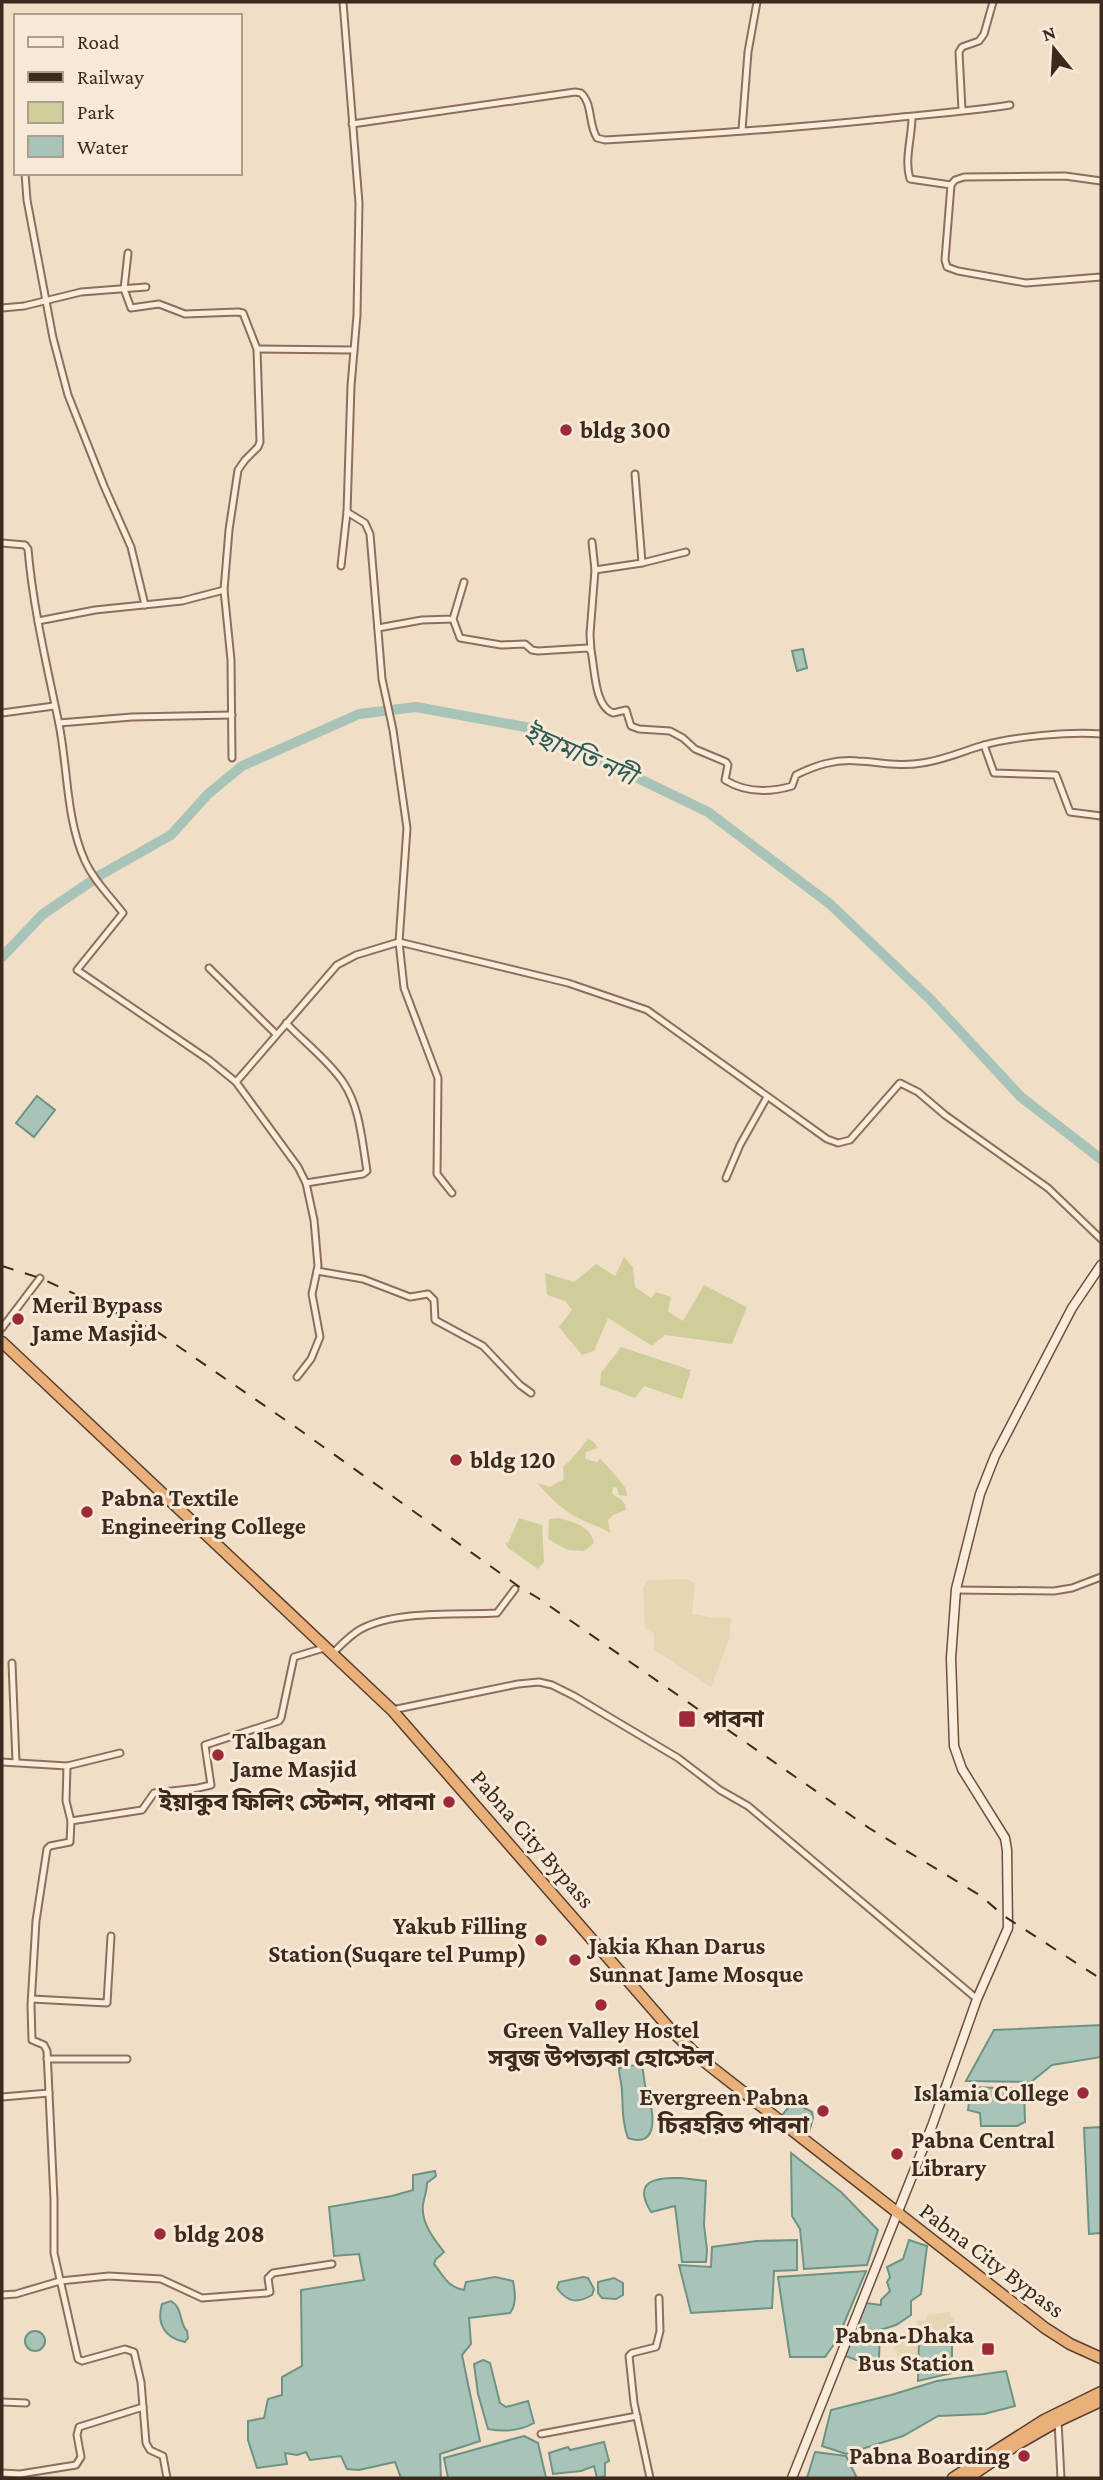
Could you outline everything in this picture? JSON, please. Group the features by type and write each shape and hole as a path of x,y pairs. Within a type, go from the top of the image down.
{"highway":[{"name":"Pabna City Bypass","path":"2,1342 392,1710 670,2029 725,2080 896,2214 1045,2328 1097,2357 1101,2365"},
{"path":"953,2478 1101,2396"},
{"path":"969,2478 1044,2420 1101,2396"}],"main road":[{"path":"792,2478 932,2126 977,1999 1007,1928 1005,1838 962,1769 954,1746 951,1658 956,1590 979,1494 995,1457 1072,1308 1101,1265"}],"street":[{"path":"341,566 347,512 357,315 359,203 342,2"},
{"path":"742,130 748,52 757,2"},
{"path":"962,110 959,52 962,47 979,41 984,34 993,2"},
{"path":"352,124 575,92 587,98 593,131 597,138 605,140 722,134 742,130 784,130 1010,105"},
{"path":"912,117 908,171 910,179 951,185"},
{"path":"24,175 53,338 68,395 131,547 145,605"},
{"path":"1101,181 1065,176 964,177 955,180 951,185 945,260 947,267 958,271 1026,283 1101,277"},
{"path":"128,253 124,289 129,306 134,309 159,304 185,314 243,313 257,349 260,442 238,470 229,530 225,590 231,660 232,758"},
{"path":"2,308 81,292 146,287"},
{"path":"257,349 354,350"},
{"path":"635,474 642,563"},
{"path":"347,512 366,523 370,534 384,697 393,730 407,828 399,942 404,988 438,1078 437,1174 453,1193"},
{"path":"592,542 595,570 591,651 598,693 604,708 613,713 626,710 631,726 670,732 683,737 695,748 726,762 725,780 744,790 774,792 792,786 796,775 813,766 832,761 887,765 919,764 1012,739 1101,734"},
{"path":"2,543 25,545 28,549 34,603 58,723 74,829 90,870 107,896 123,913 76,970 209,1060 236,1082 283,1145 306,1183 314,1220 317,1271 312,1294 320,1337 311,1359 297,1377"},
{"path":"595,570 642,563 686,552"},
{"path":"464,582 453,619 460,638 501,645 525,644 538,651 579,648 591,651"},
{"path":"38,621 94,610 182,601 225,590"},
{"path":"378,628 453,619"},
{"path":"2,713 54,706"},
{"path":"58,723 132,717 232,715"},
{"path":"984,745 994,773 1056,775 1070,812 1101,816"},
{"path":"236,1082 337,965 370,950 399,942 568,983 647,1010 827,1139 838,1143 850,1140 900,1083 918,1092 1048,1188 1101,1239"},
{"path":"209,968 276,1034"},
{"path":"286,1023 335,1072 346,1087 358,1121 367,1171 363,1174 306,1183"},
{"path":"726,1178 740,1145 767,1097"},
{"path":"317,1271 363,1279 410,1297 428,1294 434,1300 436,1320 483,1346 531,1393"},
{"path":"2,1328 40,1278"},
{"path":"956,1590 1054,1591 1072,1588 1101,1577"},
{"path":"71,1821 138,1811 146,1808 150,1796 154,1793 211,1785 205,1745 279,1721 294,1657 328,1651 363,1628 383,1622 451,1614 497,1613 515,1589"},
{"path":"12,1663 16,1762"},
{"path":"392,1710 518,1684 539,1682 552,1685 622,1723 748,1806 977,1999"},
{"path":"2,1762 67,1766 120,1753"},
{"path":"67,1766 66,1801 71,1821 70,1842 47,1849 36,1921 32,1999 32,2040 44,2045 47,2059 54,2253 78,2359 82,2361 125,2349 132,2350 141,2382 146,2443 150,2450 163,2456 167,2478"},
{"path":"32,1999 107,2003 111,1936"},
{"path":"47,2059 127,2059"},
{"path":"2,2097 49,2093"},
{"path":"2,2295 16,2294 60,2281 109,2276 155,2278 202,2298 267,2293 270,2292 268,2278 274,2273 332,2264"},
{"path":"650,2478 636,2416 629,2356 657,2345 660,2331 659,2298"},
{"path":"2,2402 26,2403"},
{"path":"2,2473 20,2474 76,2465 81,2457 77,2435 79,2427 143,2407"},
{"path":"541,2434 636,2416"},
{"path":"1058,2421 1061,2478"}],"shaded area":[{"path":"688,1579 695,1584 692,1614 716,1618 731,1617 729,1640 711,1687 654,1650 654,1634 645,1628 643,1587 649,1580"},
{"path":"950,2312 950,2317 954,2319 954,2333 918,2333 916,2321 926,2320 927,2315"},
{"path":"917,2338 917,2371 902,2372 902,2359 898,2359 897,2351 894,2351 894,2339"}],"green space":[{"path":"624,1257 633,1267 635,1287 651,1298 656,1292 671,1297 668,1311 683,1321 704,1285 747,1307 732,1344 665,1335 652,1346 608,1318 594,1351 582,1355 559,1327 572,1310 565,1301 547,1295 545,1273 574,1282 596,1264 615,1276"},
{"path":"621,1347 691,1370 682,1399 644,1386 635,1398 600,1385 601,1373"},
{"path":"588,1439 598,1448 586,1452 585,1459 598,1462 600,1458 626,1489 627,1496 619,1495 617,1488 613,1487 612,1494 623,1502 626,1510 608,1520 610,1533 568,1512 537,1483 550,1487 564,1479 563,1467"},
{"path":"519,1518 542,1525 544,1562 538,1569 508,1548 505,1542 508,1543"},
{"path":"559,1518 585,1528 594,1543 584,1551 568,1550 548,1539 549,1519"}],"water":[{"path":"803,649 807,668 797,671 792,651"},
{"path":"37,1096 55,1110 34,1137 16,1123"},
{"path":"1101,2025 1101,2057 1052,2065 1031,2082 966,2081 994,2030"},
{"path":"641,2064 651,2108 652,2126 646,2138 639,2140 628,2138 626,2132 619,2068"},
{"path":"971,2087 1024,2089 1025,2122 1017,2126 981,2126 980,2113 968,2110"},
{"path":"793,2102 812,2112 809,2133 793,2127 784,2118 783,2114"},
{"path":"1101,2127 1101,2233 1089,2234 1084,2128"},
{"path":"791,2153 841,2192 878,2230 867,2265 804,2269 800,2229 792,2216"},
{"path":"435,2171 436,2176 427,2183 423,2205 429,2230 444,2252 434,2264 446,2280 458,2289 464,2290 466,2282 495,2277 513,2281 514,2285 515,2302 510,2313 469,2318 471,2344 462,2355 480,2441 440,2454 441,2478 401,2478 395,2462 359,2470 347,2469 341,2456 310,2460 306,2452 297,2455 285,2453 287,2464 257,2468 248,2440 248,2421 264,2418 268,2399 282,2395 282,2377 302,2366 301,2290 364,2280 359,2254 334,2256 329,2207 413,2190 413,2175"},
{"path":"681,2178 706,2181 706,2262 682,2262 675,2206 651,2212 646,2202 644,2193 649,2183"},
{"path":"797,2240 797,2270 774,2271 772,2308 691,2313 679,2265 711,2267 712,2247 757,2241"},
{"path":"909,2240 927,2246 921,2294 911,2301 911,2315 896,2325 880,2330 879,2358 862,2362 845,2356 866,2303 881,2305 881,2300 890,2291 887,2267 903,2259"},
{"path":"866,2271 837,2340 825,2357 790,2357 778,2277"},
{"path":"588,2278 594,2289 592,2295 587,2298 569,2299 557,2288 559,2282"},
{"path":"614,2278 623,2283 623,2295 616,2299 602,2298 598,2293 598,2282"},
{"path":"171,2301 175,2304 187,2331 188,2338 185,2342 172,2337 161,2324 162,2304"},
{"path":"31,2331 39,2331 45,2341 39,2351 31,2351 25,2345 25,2337"},
{"path":"952,2336 952,2373 918,2381 919,2339"},
{"path":"483,2360 490,2363 500,2403 506,2407 528,2401 534,2423 512,2430 488,2429 478,2394 474,2364"},
{"path":"1006,2371 1015,2406 984,2414 938,2416 903,2436 846,2454 822,2446 831,2410 937,2381"},
{"path":"524,2436 538,2443 546,2478 448,2478 444,2458"},
{"path":"604,2442 609,2461 605,2463 605,2476 597,2478 594,2466 581,2471 553,2474 549,2453 568,2447 570,2450"},
{"path":"815,2452 846,2456 857,2478 807,2478"}],"waterway":[{"name":"ইছামতি নদী","path":"2,957 43,914 102,874 171,835 208,794 242,766 359,714 416,707 536,729 708,812 830,904 930,999 1021,1097 1101,1159"}],"railway":[{"path":"2,1266 40,1278 156,1331 521,1588 869,1828 981,1896 1004,1916 1101,1979"}],"place":[{"name":"bldg 300","path":"566,430"},
{"name":"Meril Bypass Jame Masjid","path":"18,1319"},
{"name":"bldg 120","path":"456,1460"},
{"name":"Pabna Textile Engineering College","path":"87,1512"},
{"name":"পাবনা","path":"687,1719"},
{"name":"Talbagan Jame Masjid","path":"218,1755"},
{"name":"ইয়াকুব ফিলিং স্টেশন, পাবনা","path":"449,1802"},
{"name":"Yakub Filling Station(Suqare tel Pump)","path":"541,1940"},
{"name":"Jakia Khan Darus Sunnat Jame Mosque","path":"575,1960"},
{"name":"Green Valley Hostel সবুজ উপত্যকা হোস্টেল","path":"601,2005"},
{"name":"Islamia College","path":"1083,2093"},
{"name":"Evergreen Pabna চিরহরিত পাবনা","path":"823,2111"},
{"name":"Pabna Central Library","path":"897,2154"},
{"name":"bldg 208","path":"160,2234"},
{"name":"Pabna-Dhaka Bus Station","path":"988,2349"},
{"name":"Pabna Boarding","path":"1024,2456"}]}
